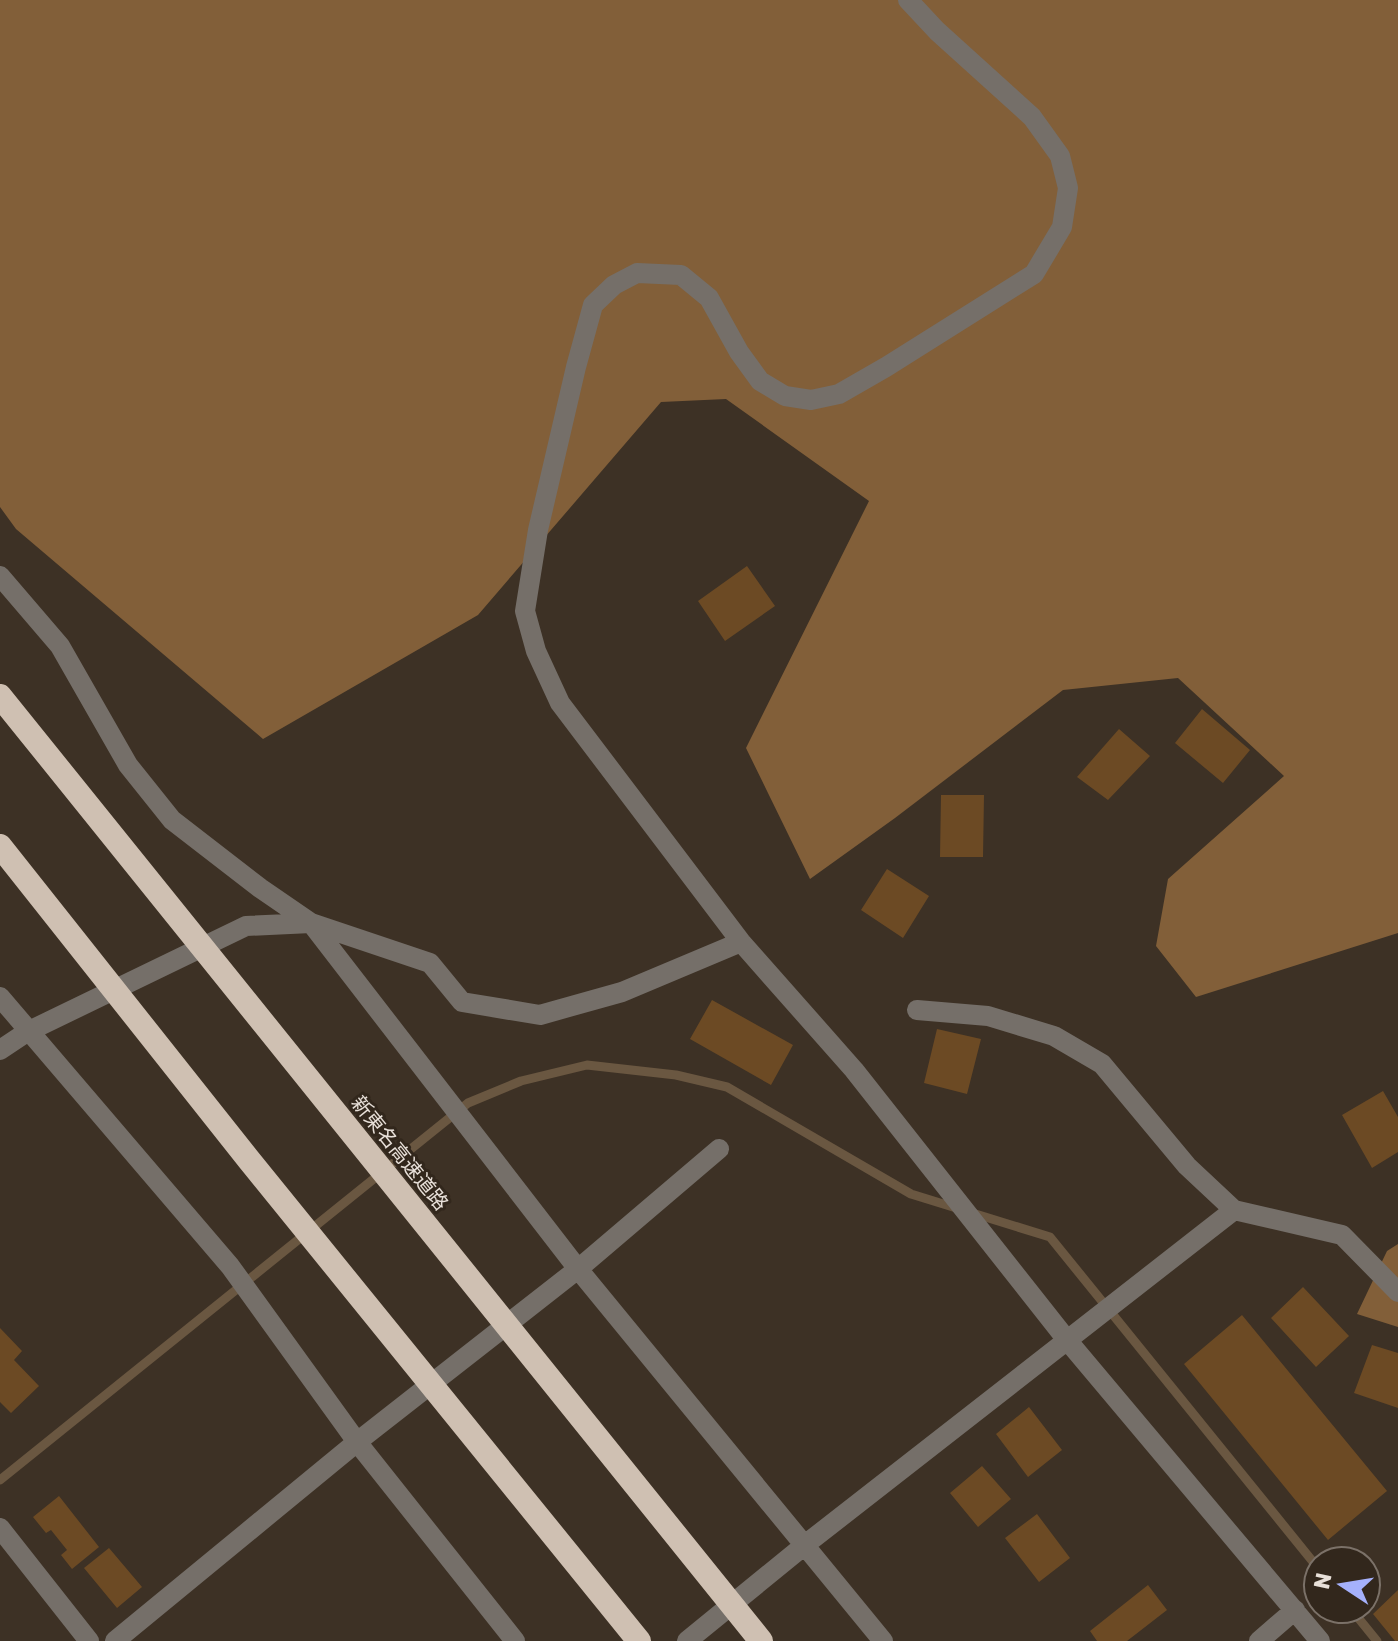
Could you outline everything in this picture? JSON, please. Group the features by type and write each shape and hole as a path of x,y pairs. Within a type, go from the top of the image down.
{"highway":[{"name":"新東名高速道路","path":"0,696 761,1641"},
{"path":"0,846 249,1160 639,1641"}],"street":[{"path":"908,0 937,31 1032,117 1060,156 1068,188 1062,227 1034,274 839,394 811,400 785,396 760,381 739,352 709,298 681,275 637,273 614,285 593,305 576,367 538,530 525,611 536,651 560,703 741,942 854,1070 1067,1340 1320,1641"},
{"path":"0,576 60,646 128,765 172,820 311,923 430,963 462,1002 540,1015 622,992 741,942"},
{"path":"0,1050 27,1032 246,926 311,923"},
{"path":"311,923 578,1269 883,1641"},
{"path":"0,997 230,1266 357,1442 515,1641"},
{"path":"917,1010 988,1016 1054,1036 1102,1064 1187,1166 1234,1210 1342,1235 1398,1292"},
{"path":"115,1641 357,1442 578,1269 719,1149"},
{"path":"687,1641 806,1544 1234,1210"},
{"path":"0,1528 89,1641"},
{"path":"1259,1641 1295,1610"}],"shaded area":[{"path":"0,0 1398,0 1398,933 1196,997 1156,946 1168,879 1284,776 1178,678 1063,690 810,879 746,748 869,501 726,399 661,402 478,615 263,739 16,529 0,507"},
{"path":"1398,1244 1398,1327 1357,1314 1387,1251"}],"building":[{"path":"747,566 775,606 725,641 698,601"},
{"path":"1202,709 1250,750 1223,783 1175,743"},
{"path":"1119,729 1150,756 1108,800 1077,777"},
{"path":"941,795 984,795 983,857 940,857"},
{"path":"887,869 929,896 903,938 861,910"},
{"path":"712,1000 793,1045 771,1085 690,1039"},
{"path":"937,1029 981,1039 967,1094 924,1083"},
{"path":"1383,1091 1398,1117 1398,1152 1372,1168 1342,1115"},
{"path":"1303,1287 1349,1336 1316,1367 1271,1318"},
{"path":"1242,1315 1387,1491 1328,1540 1184,1364"},
{"path":"0,1328 22,1351 14,1360 39,1386 11,1413 0,1402"},
{"path":"1372,1345 1398,1353 1398,1408 1354,1393"},
{"path":"1029,1407 1062,1450 1028,1477 996,1434"},
{"path":"982,1466 1011,1499 978,1527 950,1493"},
{"path":"59,1496 99,1547 72,1569 61,1555 67,1550 51,1530 46,1533 33,1517"},
{"path":"1037,1514 1070,1558 1039,1582 1005,1538"},
{"path":"109,1548 142,1587 117,1608 84,1568"},
{"path":"1148,1585 1167,1610 1127,1641 1097,1641 1090,1631"},
{"path":"1398,1590 1398,1641 1382,1625 1382,1605"}],"waterway":[{"path":"0,1480 468,1103 521,1081 587,1065 676,1075 727,1087 911,1194 1050,1237 1302,1548"},
{"path":"1364,1625 1377,1641"}]}
